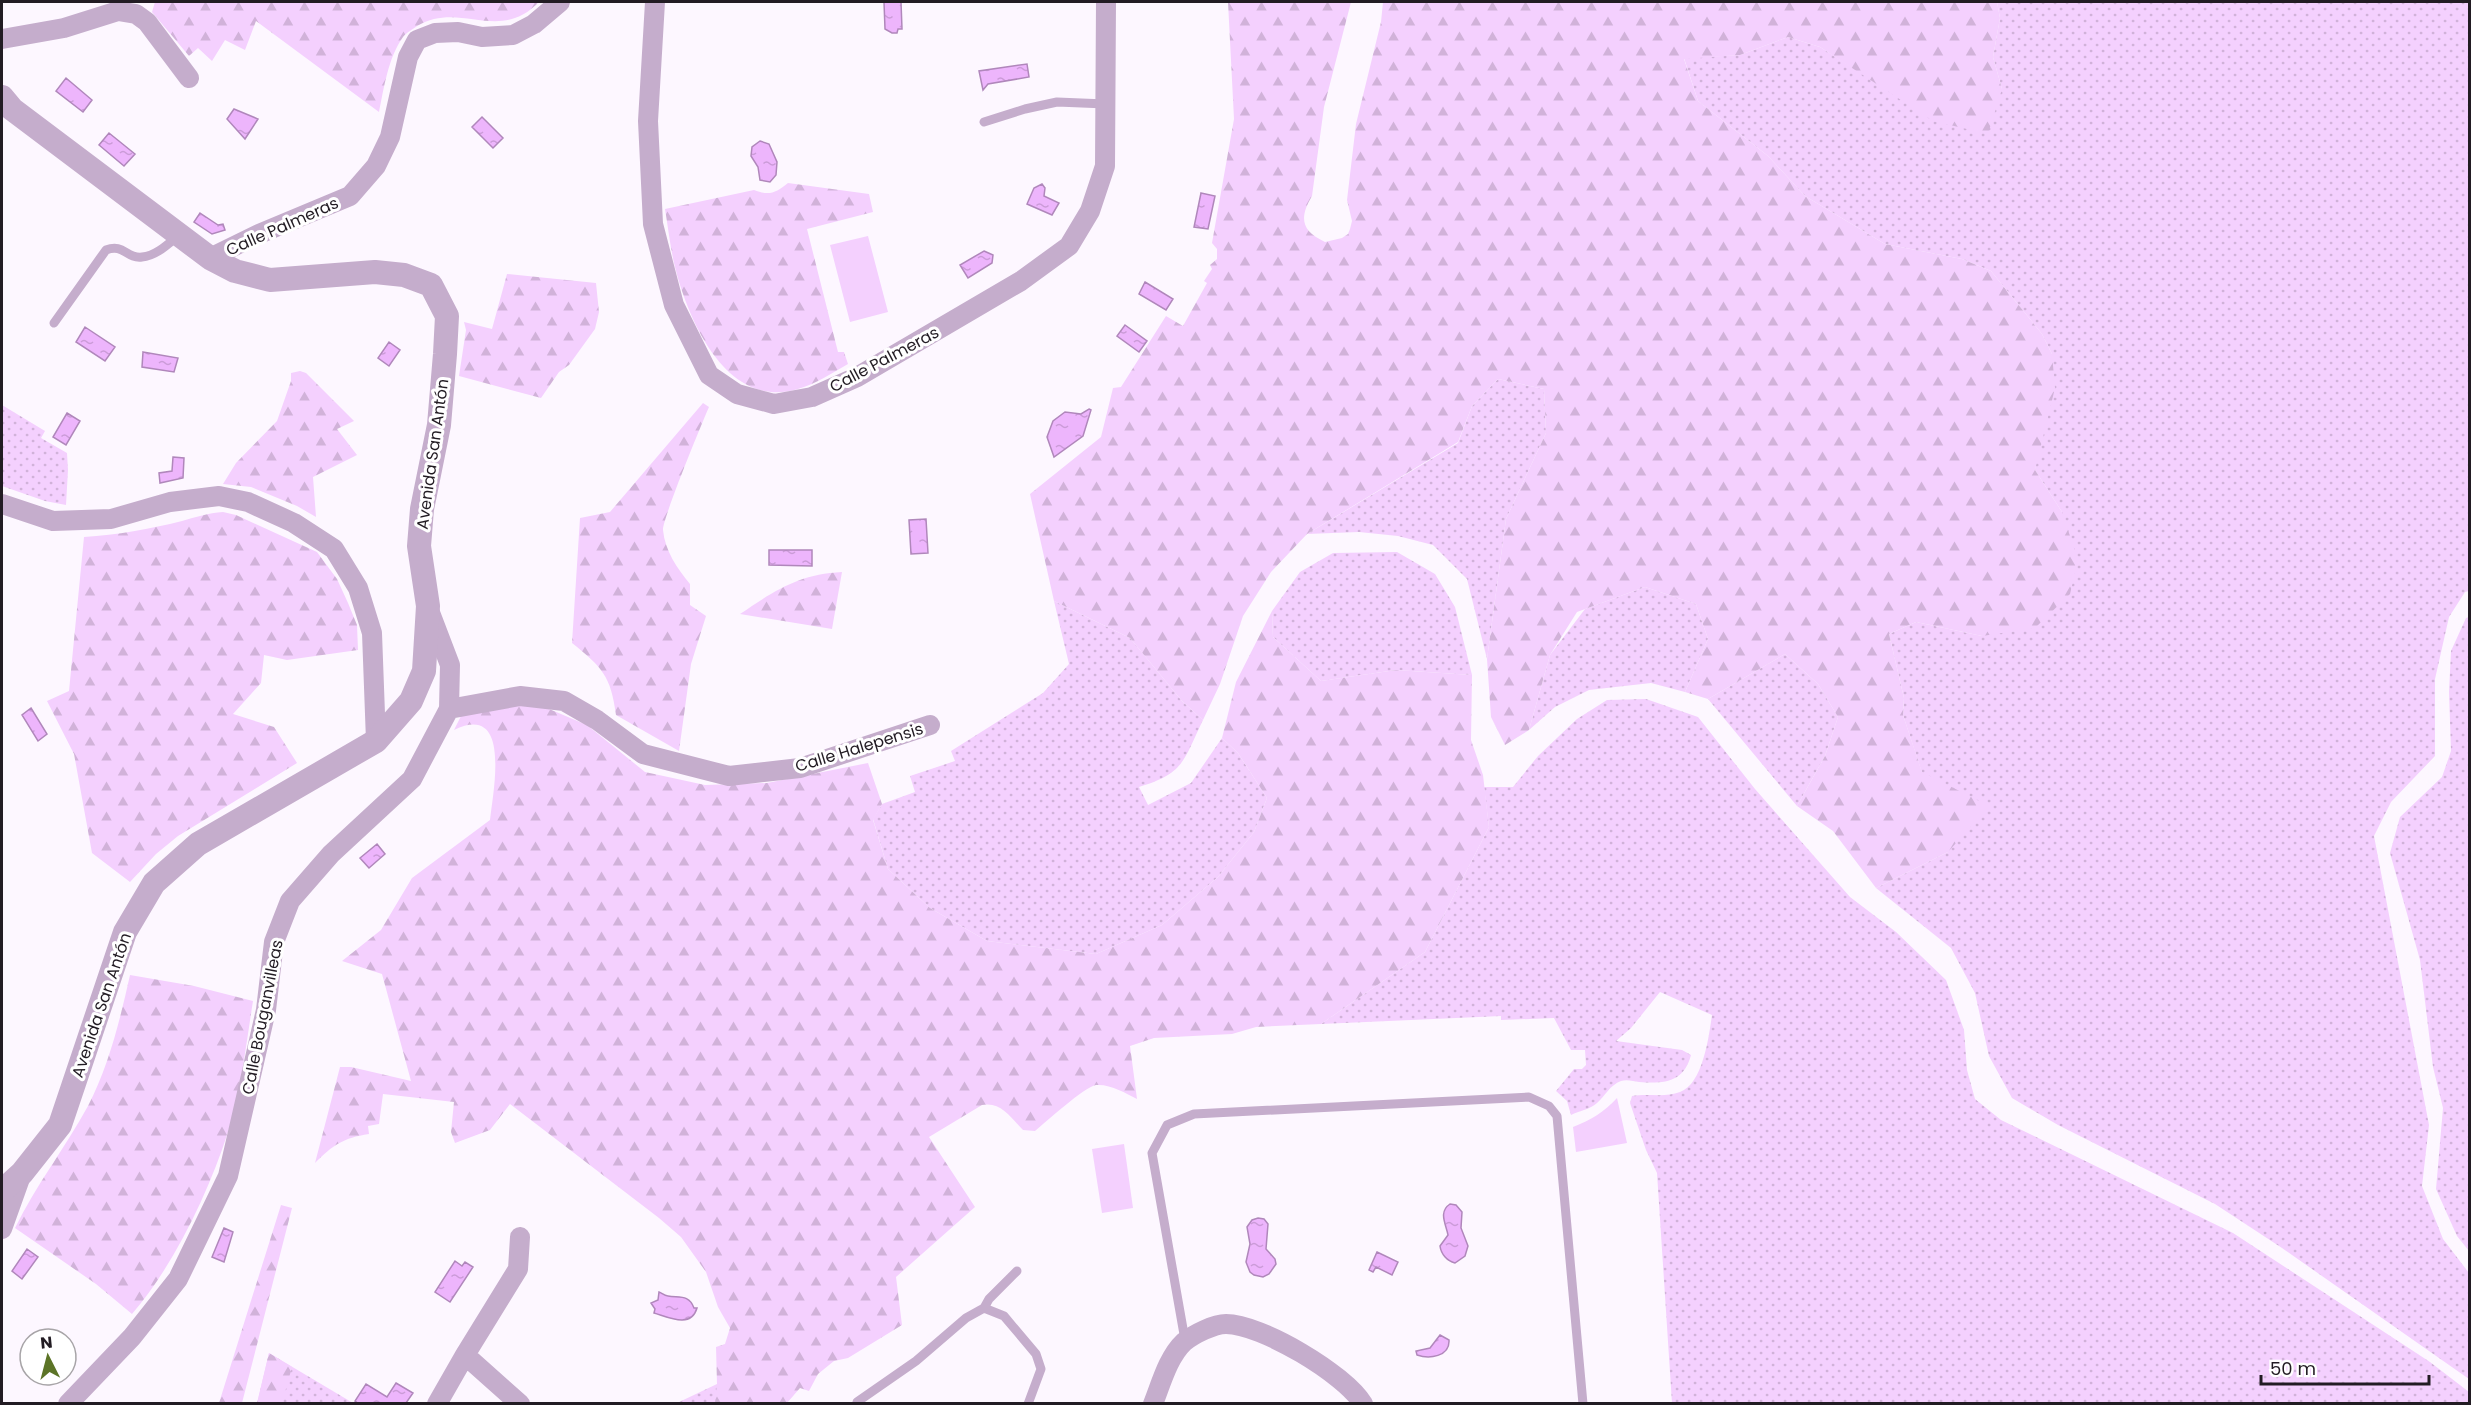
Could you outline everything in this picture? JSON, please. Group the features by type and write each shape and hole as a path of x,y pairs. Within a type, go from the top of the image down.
{"street":[{"name":"Calle Palmeras","path":"210,258 259,234 350,196 376,166 390,137 408,57 417,40 435,33 458,32 482,37 513,35 534,24 560,2"},
{"name":"Calle Palmeras","path":"655,2 648,121 653,224 674,305 709,375 737,394 774,405 812,397 857,377 1020,281 1069,246 1090,211 1105,166 1106,2"},
{"path":"2,39 64,28 118,11 136,14 147,22 189,78"},
{"name":"Avenida San Antón","path":"2,97 12,109 179,235 210,258 235,271 270,280 375,272 404,275 431,285 447,316 439,425 422,509 419,546 428,606 424,671 411,701 376,741 198,844 154,883 125,932 60,1125 22,1173 2,1191"},
{"path":"2,504 53,520 111,519 170,502 219,496 248,502 294,524 334,549 358,588 372,633 376,741"},
{"name":"Calle Bouganvilleas","path":"68,1404 132,1337 177,1280 228,1176 266,1010 274,942 290,901 331,854 412,779 449,709 450,665 428,606"},
{"name":"Calle Halepensis","path":"449,709 520,696 564,700 597,720 643,754 729,776 800,768 930,724"},
{"path":"2,1229 22,1173"},
{"path":"437,1404 518,1269 520,1237"},
{"path":"1153,1404 1173,1358 1186,1341 1209,1329 1225,1324 1249,1328 1302,1354 1341,1378 1363,1404"},
{"path":"465,1355 520,1404"}],"lane":[{"path":"984,122 1025,109 1058,102 1106,104"},
{"path":"54,322 106,250 114,247 141,258 154,254 179,235"},
{"path":"1186,1341 1152,1153 1167,1125 1194,1114 1529,1097 1549,1106 1557,1116 1583,1404"},
{"path":"857,1402 916,1361 966,1318 984,1308 989,1299 1017,1271"},
{"path":"984,1308 1004,1316 1036,1354 1041,1369 1028,1404"}],"green space":[{"path":"155,2 539,2 524,14 509,20 449,17 433,19 417,26 403,37 394,54 387,73 379,112 256,21 245,50 225,40 212,61 198,48 189,56 152,12"},
{"path":"1228,2 1351,2 1324,107 1312,196 1304,217 1311,233 1325,242 1342,238 1348,234 1352,221 1347,200 1356,124 1381,22 1383,2 1997,2 2000,18 1993,57 2002,89 1988,134 1933,121 1820,47 1788,37 1740,55 1684,59 1698,101 1768,156 1805,196 1885,244 1962,259 1991,271 2042,334 2052,354 2055,388 2035,470 2062,512 2078,560 2070,594 2035,628 1982,636 1916,622 1889,634 1904,698 1903,715 1922,772 1989,806 1948,852 1876,888 1833,831 1797,806 1825,756 1838,717 1818,684 1785,654 1708,699 1685,692 1708,639 1696,604 1645,587 1577,612 1550,655 1529,730 1505,745 1491,717 1487,659 1506,519 1546,433 1544,389 1498,379 1472,406 1458,442 1307,534 1271,572 1243,616 1220,684 1203,720 1182,701 1130,638 1054,601 1030,494 1101,437 1113,388 1121,387 1166,316 1183,326 1207,283 1204,281 1212,269 1210,265 1217,259 1217,249 1212,243 1234,119"},
{"path":"1997,2 2469,2 2469,591 2465,592 2449,617 2435,679 2435,756 2391,802 2374,836 2429,1125 2422,1186 2443,1239 2469,1273 2469,1379 2215,1204 2058,1125 2012,1098 1989,1056 1975,993 1951,948 1876,888 1948,852 1903,715 1904,698 1889,634 1916,622 1982,636 2062,512 2035,470 2052,354 2042,334 1991,271 1962,259 1885,244 1805,196 1768,156 1698,101 1684,58 1740,55 1788,37 1820,47 1861,73 2002,89 1993,57 2000,18"},
{"path":"788,183 869,194 873,212 807,229 838,352 844,352 848,364 805,387 773,392 750,386 731,373 714,355 700,333 680,285 665,209 754,190 764,193 772,192"},
{"path":"868,236 888,312 850,322 830,245"},
{"path":"507,274 596,283 599,312 595,329 569,365 559,372 541,398 459,376 466,330 464,322 492,329"},
{"path":"300,371 306,373 354,421 337,429 357,455 313,477 316,517 297,506 251,487 223,484 236,463 277,421 291,381 291,373"},
{"path":"1498,379 1544,389 1546,433 1506,519 1487,659 1467,579 1433,545 1398,536 1359,532 1307,534 1458,443 1472,406"},
{"path":"703,403 709,407 675,491 663,530 672,559 690,584 690,605 706,616 691,664 679,751 616,715 608,681 598,666 572,643 580,518 610,512"},
{"path":"2,405 45,431 41,438 67,453 66,505 45,501 2,486"},
{"path":"223,512 236,515 317,552 337,579 348,603 357,625 358,650 287,660 264,655 261,683 233,714 274,727 297,763 178,836 156,854 130,882 92,853 74,754 47,701 69,691 84,537 146,529"},
{"path":"1397,552 1435,574 1455,607 1472,675 1396,670 1321,681 1273,637 1272,611 1300,572 1333,553"},
{"path":"842,572 832,629 740,614 776,591 800,580 827,573"},
{"path":"1645,587 1696,604 1708,639 1685,692 1651,683 1589,690 1555,707 1529,730 1550,655 1585,609"},
{"path":"1054,601 1130,638 1182,701 1203,720 1181,764 1166,776 1139,787 1148,805 1191,783 1222,738 1238,753 1267,798 1254,832 1218,877 1162,925 1096,954 987,941 930,908 888,869 873,819 882,804 915,792 910,776 955,761 951,751 1043,693 1069,664"},
{"path":"1272,611 1273,637 1321,681 1396,670 1472,675 1471,740 1483,775 1489,827 1425,952 1321,1024 1256,1027 1232,1034 1154,1038 1130,1046 1137,1099 1112,1087 1096,1085 1074,1098 1035,1131 1023,1130 1000,1108 989,1104 982,1105 929,1137 975,1207 896,1277 902,1325 848,1358 834,1361 818,1374 809,1391 800,1388 787,1403 715,1403 716,1347 725,1344 730,1328 718,1307 706,1272 681,1237 659,1218 510,1104 490,1130 455,1143 451,1132 454,1102 383,1094 379,1124 368,1126 369,1134 339,1143 315,1163 340,1067 351,1067 411,1081 382,974 342,961 381,930 412,878 490,820 495,771 492,739 485,728 472,725 454,730 461,716 518,703 542,706 587,725 645,772 705,785 767,783 868,763 882,804 873,820 888,869 930,908 987,941 1096,954 1162,925 1218,877 1254,832 1267,798 1238,753 1222,738 1236,682"},
{"path":"2470,617 2469,1251 2457,1236 2436,1189 2443,1108 2433,1067 2420,960 2390,853 2400,817 2442,777 2451,751 2449,692 2451,651 2466,618"},
{"path":"1785,654 1818,684 1838,717 1825,756 1797,806 1708,699"},
{"path":"1646,699 1698,717 1755,789 1850,897 1896,932 1946,980 1964,1030 1967,1070 1975,1099 2001,1120 2233,1233 2430,1362 2469,1392 2469,1403 1672,1403 1657,1173 1646,1150 1630,1103 1632,1096 1668,1095 1688,1087 1694,1080 1704,1058 1712,1015 1660,992 1631,1028 1616,1041 1682,1050 1691,1055 1684,1071 1665,1081 1648,1083 1621,1081 1594,1105 1571,1115 1567,1101 1556,1091 1574,1069 1582,1069 1586,1065 1585,1050 1571,1050 1554,1018 1501,1020 1501,1016 1321,1024 1425,952 1489,827 1484,787 1513,787 1538,756 1577,719 1607,700"},
{"path":"130,975 194,986 253,1001 236,1100 220,1156 200,1204 176,1251 132,1314 96,1284 15,1228 88,1106 113,1042"},
{"path":"1617,1098 1627,1143 1576,1152 1573,1127 1597,1115"},
{"path":"1124,1144 1133,1208 1102,1213 1092,1149"},
{"path":"281,1205 292,1208 242,1403 219,1403"},
{"path":"269,1353 353,1403 257,1404"},
{"path":"269,1353 292,1367 282,1403 257,1403"},
{"path":"717,1384 718,1403 677,1403"}],"water":[{"path":"884,2 901,2 902,29 898,29 897,33 885,29"},
{"path":"1027,64 1029,77 988,84 983,90 979,71"},
{"path":"66,78 92,100 83,112 56,91"},
{"path":"234,109 258,119 245,139 227,119"},
{"path":"482,117 503,138 493,148 472,127"},
{"path":"109,133 135,154 124,166 99,145"},
{"path":"760,141 769,144 777,162 776,175 770,182 760,180 758,167 751,156 752,147"},
{"path":"1042,184 1045,188 1044,196 1059,203 1052,215 1027,204 1034,188"},
{"path":"1201,193 1215,196 1208,229 1194,227"},
{"path":"200,213 218,225 223,224 225,230 212,234 194,222"},
{"path":"984,251 993,255 992,263 968,278 960,265"},
{"path":"1145,282 1173,299 1166,310 1139,294"},
{"path":"1125,325 1147,341 1139,352 1117,336"},
{"path":"85,327 115,347 105,361 76,342"},
{"path":"389,342 400,350 389,366 378,358"},
{"path":"143,352 178,358 174,372 142,367"},
{"path":"1091,410 1083,436 1054,457 1047,437 1053,421 1065,412 1081,414"},
{"path":"67,413 80,421 66,445 53,437"},
{"path":"173,457 184,458 183,478 160,483 159,473 172,471"},
{"path":"926,519 928,553 911,554 909,520"},
{"path":"769,550 812,550 812,566 769,565"},
{"path":"31,708 47,734 38,741 22,715"},
{"path":"377,844 385,854 369,868 360,858"},
{"path":"1450,1204 1456,1205 1462,1212 1461,1228 1468,1246 1465,1256 1455,1263 1445,1257 1440,1246 1448,1235 1444,1211"},
{"path":"1264,1219 1268,1224 1266,1249 1275,1259 1276,1264 1269,1274 1263,1277 1250,1272 1246,1262 1250,1244 1247,1227 1252,1220"},
{"path":"224,1228 233,1232 224,1262 212,1257"},
{"path":"27,1249 38,1257 22,1279 12,1271"},
{"path":"1377,1252 1398,1262 1392,1275 1376,1267 1373,1272 1369,1270"},
{"path":"455,1261 462,1266 465,1262 473,1267 450,1302 435,1292"},
{"path":"659,1292 667,1296 689,1300 694,1308 697,1308 694,1314 690,1318 678,1320 654,1313 655,1309 651,1303 658,1300"},
{"path":"1440,1335 1449,1340 1446,1350 1433,1356 1417,1355 1416,1351 1430,1348"},
{"path":"396,1383 413,1393 406,1403 359,1404 355,1401 366,1384 387,1397"}]}
